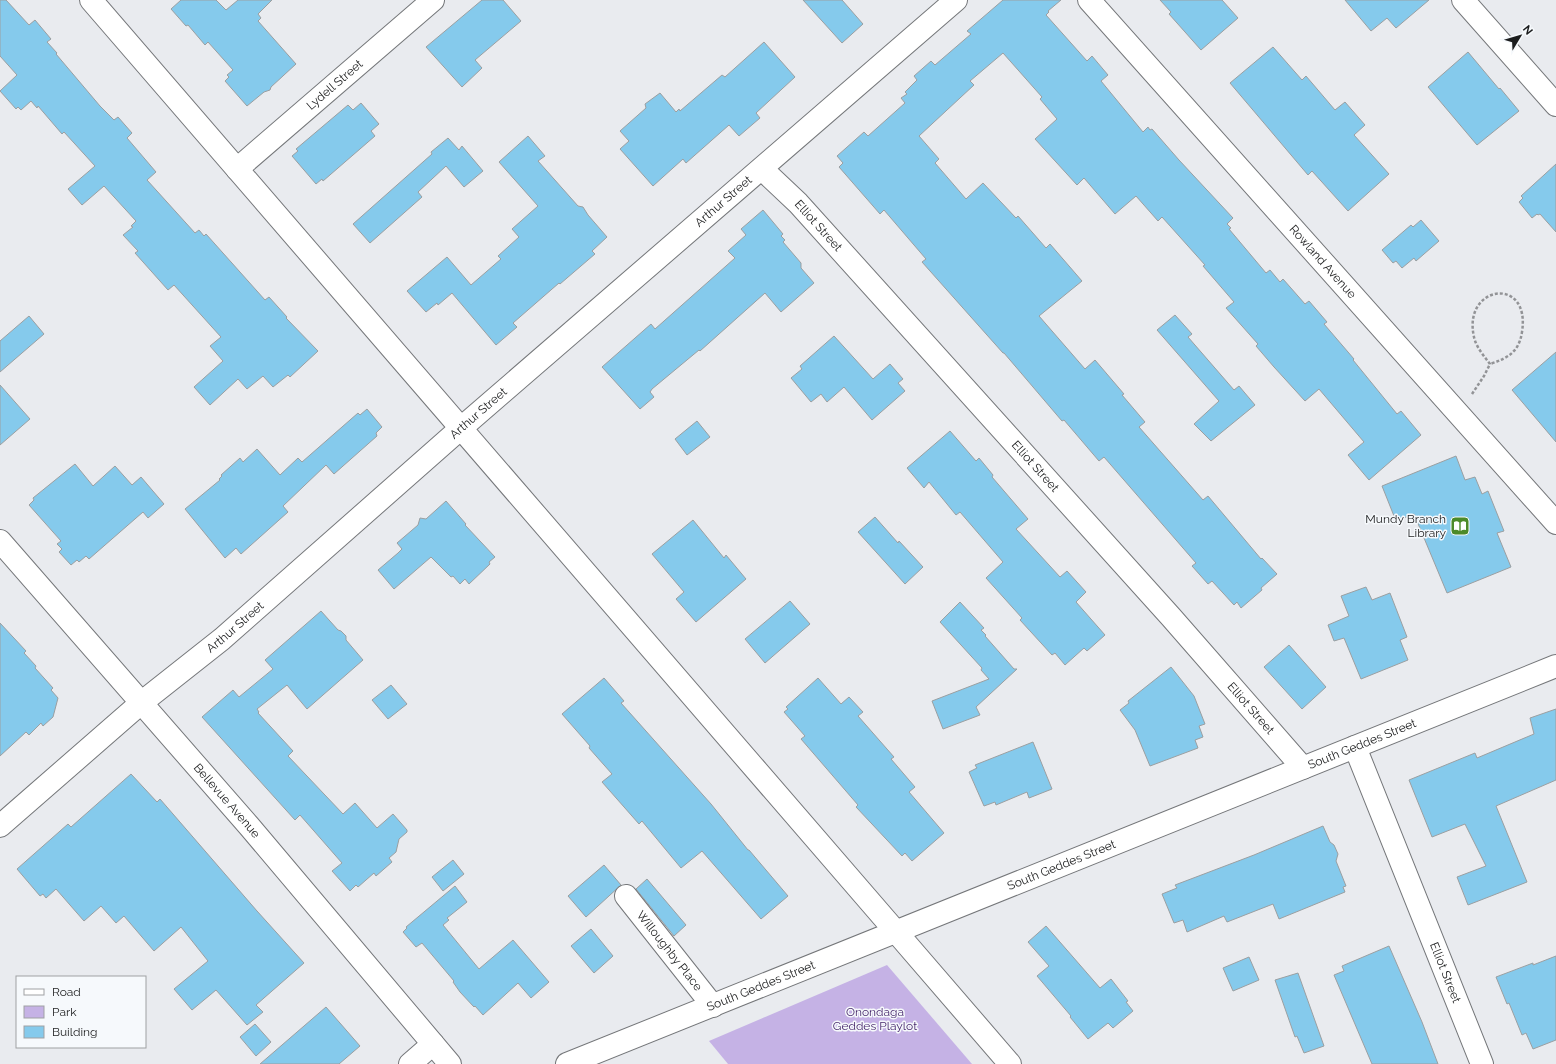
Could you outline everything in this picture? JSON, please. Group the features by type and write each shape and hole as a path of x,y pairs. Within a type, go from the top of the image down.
{"street":[{"path":"91,0 1010,1064"},
{"name":"Lydell Street","path":"237,169 433,0"},
{"name":"Arthur Street","path":"0,826 141,703 222,639 460,429 956,0"},
{"name":"Rowland Avenue","path":"1089,0 1556,523"},
{"path":"1463,0 1556,105"},
{"name":"Elliot Street","path":"762,169 798,203 1171,617 1303,768"},
{"name":"Bellevue Avenue","path":"0,541 249,826 450,1064"},
{"name":"South Geddes Street","path":"567,1064 1556,666"},
{"name":"Elliot Street","path":"1355,747 1482,1064"},
{"name":"Willoughby Place","path":"626,896 714,1006"},
{"path":"410,1064 433,1044"}],"path":[{"path":"1498,293 1506,294 1513,298 1520,306 1522,313 1522,335 1517,349 1514,352 1499,361 1490,364 1474,337 1475,314 1478,307 1488,295 1498,293"},
{"path":"1457,413 1480,383 1490,364"}],"green space":[{"name":"Onondaga Geddes Playlot","path":"887,965 972,1064 728,1064 709,1041"}],"building":[{"path":"0,0 6,0 29,25 35,20 51,39 47,42 57,53 56,54 100,106 114,120 118,117 132,133 127,138 156,172 147,180 195,233 199,230 204,236 206,234 265,300 269,297 287,317 286,318 318,351 290,377 288,375 273,387 263,376 247,389 238,379 210,405 194,387 223,361 210,346 221,337 174,285 168,290 135,253 138,251 123,235 133,227 131,226 136,221 104,186 82,205 68,189 95,166 64,132 62,134 38,106 37,108 31,101 21,110 18,107 16,109 0,91 17,75 0,56"},
{"path":"181,0 216,0 226,10 238,0 272,0 258,14 261,18 258,21 296,64 271,87 270,90 264,92 247,106 225,81 229,77 227,75 233,70 208,42 205,45 188,25 186,26 171,9"},
{"path":"482,0 503,0 521,21 475,60 482,68 462,87 426,47"},
{"path":"803,0 842,0 863,24 842,43"},
{"path":"1003,0 1061,0 1048,11 1049,12 1046,15 1087,61 1092,56 1108,75 1101,81 1143,132 1148,127 1150,130 1152,129 1233,218 1227,224 1231,228 1229,229 1266,273 1270,270 1280,282 1283,279 1305,304 1309,301 1327,322 1324,324 1354,359 1353,360 1397,414 1401,411 1421,435 1369,480 1348,455 1364,442 1319,389 1305,401 1274,367 1256,346 1258,344 1226,308 1234,302 1203,266 1205,265 1162,217 1158,221 1136,196 1115,214 1084,178 1077,185 1035,139 1057,119 1040,99 1042,97 1003,53 970,81 974,85 919,136 939,159 935,163 966,199 983,183 1016,218 1018,216 1046,248 1050,244 1082,281 1039,316 1085,369 1095,360 1124,394 1122,395 1145,422 1139,427 1203,500 1208,496 1261,559 1262,558 1277,574 1261,588 1262,590 1241,608 1237,602 1234,605 1212,581 1208,584 1192,566 1196,563 1104,457 1099,461 1064,420 1062,421 1004,353 922,262 926,259 884,210 880,214 839,167 843,163 837,156 864,132 868,136 905,103 901,98 907,94 905,92 917,80 914,76 931,61 935,65 971,34 967,31"},
{"path":"1160,0 1222,0 1238,18 1201,50 1169,14 1171,12"},
{"path":"1345,0 1429,0 1396,28 1387,18 1371,31"},
{"path":"764,42 795,77 756,113 760,118 739,136 729,125 686,163 683,159 653,186 620,149 629,141 620,131 646,108 645,104 660,93 676,112 679,109 680,111 722,75 725,77"},
{"path":"1273,47 1302,80 1306,76 1335,110 1345,102 1365,125 1354,135 1389,174 1348,211 1312,171 1308,175 1230,83"},
{"path":"1468,52 1519,111 1477,145 1428,87"},
{"path":"361,103 379,124 371,131 375,136 323,181 322,179 316,184 292,156 298,151 296,149 348,105 353,110"},
{"path":"528,136 545,156 538,161 578,206 583,207 607,237 592,251 595,254 513,323 517,327 496,345 452,293 438,305 437,303 426,312 407,291 447,257 471,285 501,259 498,256 519,237 512,229 538,206 499,162"},
{"path":"448,138 459,150 462,146 483,171 464,187 446,166 418,192 422,197 370,243 353,224"},
{"path":"1556,164 1556,232 1540,214 1537,214 1532,218 1519,202 1523,198 1521,196"},
{"path":"763,210 783,234 781,236 785,240 783,242 801,263 801,268 814,283 781,312 765,293 700,351 699,350 652,389 650,392 654,397 640,409 602,367 651,324 655,329 735,258 728,251 746,235 741,229"},
{"path":"1421,220 1439,241 1416,261 1414,258 1402,268 1396,261 1393,263 1382,250 1411,225 1413,227"},
{"path":"1175,315 1192,334 1188,337 1234,390 1239,386 1255,405 1211,441 1194,424 1219,401 1157,330"},
{"path":"29,316 44,334 0,372 0,341"},
{"path":"834,336 873,379 890,364 903,379 898,383 905,391 872,420 844,387 827,402 821,394 811,402 791,378 802,369 800,366"},
{"path":"1556,352 1556,442 1512,390"},
{"path":"0,385 30,419 0,445"},
{"path":"367,409 382,427 376,433 377,436 334,474 326,465 283,506 288,512 241,554 236,548 225,558 185,509 220,480 221,475 240,458 243,462 257,449 280,475 298,458 302,462 358,413 360,415"},
{"path":"697,421 710,437 687,455 675,439"},
{"path":"950,431 976,461 979,458 993,475 992,477 1028,519 1016,529 1060,577 1067,571 1086,592 1076,602 1105,635 1087,651 1084,648 1065,665 1055,653 1052,655 1020,620 1022,618 986,578 1003,562 960,512 956,515 929,482 924,488 907,468"},
{"name":"Mundy Branch Library","path":"1456,456 1465,480 1475,477 1482,494 1488,491 1504,531 1497,533 1511,567 1447,593 1414,514 1396,521 1382,486"},
{"path":"75,464 93,486 115,466 132,485 141,477 164,504 148,518 143,512 89,559 86,556 79,562 77,560 71,565 59,552 62,549 57,544 61,541 29,505 34,500 33,498"},
{"path":"446,501 466,524 465,525 495,557 489,562 490,564 469,584 465,579 460,584 431,557 394,589 378,570 402,549 397,543 418,525 420,518 426,519"},
{"path":"875,517 898,543 899,541 923,567 905,584 858,532"},
{"path":"693,520 724,558 726,555 746,579 696,622 676,599 684,592 652,554"},
{"path":"1366,587 1372,600 1390,593 1407,637 1400,640 1408,660 1361,679 1344,638 1334,641 1328,625 1349,616 1341,596"},
{"path":"790,601 810,624 765,663 745,639"},
{"path":"960,602 984,628 981,630 986,635 985,636 1014,669 1017,669 976,707 980,715 943,729 932,701 989,679 981,670 982,668 940,622"},
{"path":"321,611 338,630 346,636 346,640 363,660 307,709 287,685 257,709 259,712 258,713 293,751 288,756 343,814 355,803 377,828 393,814 407,830 407,832 399,839 396,852 389,858 392,862 376,876 374,873 358,887 356,885 350,891 332,871 342,863 300,815 295,820 202,717 233,690 239,697 273,669 265,660"},
{"path":"0,623 26,651 24,653 53,688 51,690 58,698 53,717 43,726 41,723 29,735 26,732 0,756"},
{"path":"1289,645 1326,687 1302,709 1264,667"},
{"path":"1171,667 1194,696 1205,724 1199,726 1203,737 1195,740 1198,748 1150,766 1135,730 1120,710 1129,703 1128,701"},
{"path":"604,678 624,701 621,703 711,804 788,896 761,919 702,851 681,868 642,821 639,824 602,782 612,774 562,714"},
{"path":"818,678 841,704 849,697 863,712 858,716 894,757 891,759 915,787 909,792 944,833 912,861 905,853 902,856 856,807 858,805 801,739 805,736 784,712 788,709 786,707"},
{"path":"391,685 407,704 388,719 372,700"},
{"path":"1556,709 1556,780 1496,806 1527,882 1468,905 1457,877 1486,866 1465,824 1432,837 1409,780 1475,753 1477,758 1534,734 1530,718"},
{"path":"1033,742 1052,789 1029,798 1027,792 996,805 995,802 984,806 969,772 977,768 975,765"},
{"path":"131,774 157,802 160,799 304,963 256,1005 263,1012 247,1025 216,990 192,1010 174,989 208,961 181,927 154,951 124,916 116,923 101,906 84,921 56,889 46,898 43,894 40,896 17,869 68,824 71,827"},
{"path":"1323,826 1330,842 1334,845 1338,854 1336,861 1346,886 1343,887 1345,892 1279,919 1273,904 1227,922 1224,916 1187,932 1183,920 1174,923 1162,894 1177,888 1175,885 1254,855"},
{"path":"453,860 464,874 443,891 432,877"},
{"path":"604,865 621,885 586,917 568,896"},
{"path":"647,879 686,925 674,936 636,889"},
{"path":"455,886 467,902 447,918 449,920 443,925 479,969 513,940 549,982 531,998 518,983 483,1015 460,992 453,982 454,981 422,943 416,947 403,932 407,928 406,927"},
{"path":"1046,926 1100,988 1111,979 1128,1001 1126,1002 1133,1011 1113,1028 1108,1023 1088,1039 1070,1017 1071,1016 1037,976 1049,966 1028,942"},
{"path":"591,929 613,956 594,973 571,946"},
{"path":"1389,946 1422,1022 1438,1064 1372,1064 1334,975 1344,971 1342,966"},
{"path":"1556,956 1556,1040 1533,1049 1526,1033 1522,1035 1509,1003 1507,1004 1496,977"},
{"path":"1249,957 1259,980 1233,991 1223,968"},
{"path":"1298,973 1324,1046 1304,1053 1297,1036 1295,1037 1275,980"},
{"path":"326,1007 360,1046 339,1064 260,1064"},
{"path":"255,1024 271,1042 256,1056 240,1037"}],"place":[{"name":"Mundy Branch Library","path":"1460,526"}]}
